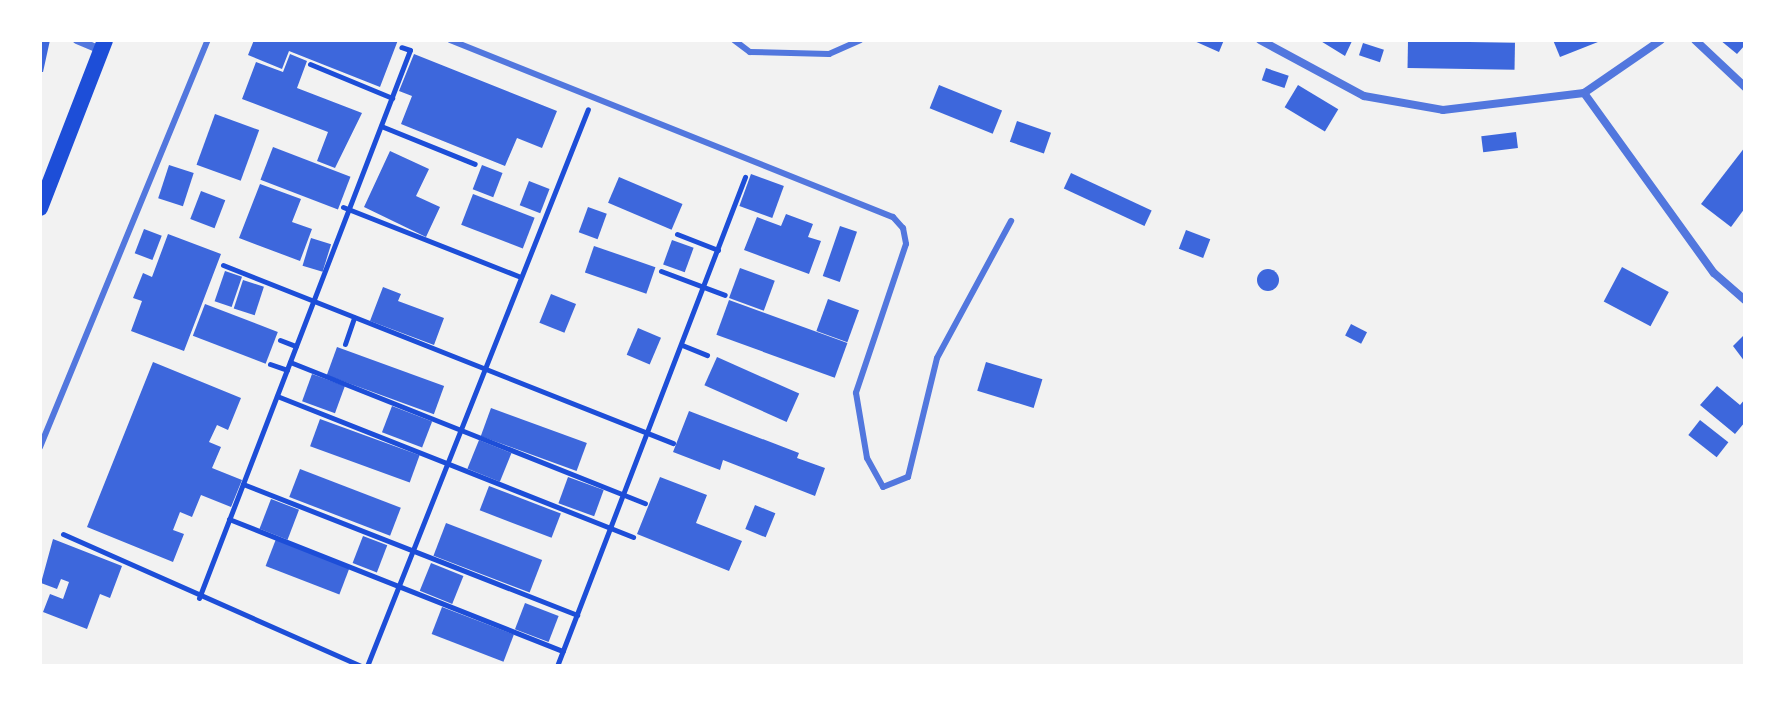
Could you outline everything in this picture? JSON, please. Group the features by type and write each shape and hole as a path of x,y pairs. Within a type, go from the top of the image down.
{"main road":[{"path":"40,208 103,45"}],"street":[{"path":"77,40 103,45"},
{"path":"1260,40 1364,96 1443,110 1584,93 1661,40"},
{"path":"1695,40 1745,87"},
{"path":"1584,93 1714,273 1745,300"}],"lane":[{"path":"40,447 208,40"},
{"path":"450,40 893,217 903,228 906,244 856,393 867,458 883,487 908,477 937,358 1011,221"},
{"path":"734,40 750,52 829,54 860,40"}],"path":[{"path":"199,598 346,208 410,50 401,47"},
{"path":"310,64 392,98"},
{"path":"367,666 592,97"},
{"path":"381,126 475,164"},
{"path":"557,666 626,496 745,177"},
{"path":"346,208 521,277"},
{"path":"677,234 718,250"},
{"path":"223,265 484,371 673,443"},
{"path":"661,271 725,295"},
{"path":"345,344 354,318"},
{"path":"280,340 296,346"},
{"path":"682,345 707,355"},
{"path":"290,362 645,503"},
{"path":"270,364 287,370"},
{"path":"277,396 633,537"},
{"path":"243,484 577,615"},
{"path":"229,519 563,651"},
{"path":"63,534 199,598 361,666"}],"building":[{"path":"40,40 50,40 43,72 40,72"},
{"path":"254,40 398,40 380,87 289,51 282,69 248,55"},
{"path":"1192,40 1224,40 1219,52"},
{"path":"1319,40 1351,40 1352,41 1345,56"},
{"path":"1553,40 1603,40 1560,57"},
{"path":"1720,40 1745,40 1745,45 1737,54"},
{"path":"1408,41 1515,43 1515,70 1408,68"},
{"path":"1363,43 1384,50 1380,62 1359,55"},
{"path":"290,54 307,61 297,88 362,113 335,168 317,161 328,132 242,99 256,62 283,72"},
{"path":"414,54 557,111 542,148 517,138 505,166 401,124 412,96 399,91"},
{"path":"1266,68 1289,76 1284,88 1262,80"},
{"path":"939,85 1002,110 993,134 930,108"},
{"path":"1298,85 1338,109 1325,131 1285,107"},
{"path":"215,114 259,130 241,181 197,165"},
{"path":"1017,121 1051,133 1044,154 1010,142"},
{"path":"1516,132 1518,148 1483,152 1481,136"},
{"path":"273,147 350,177 338,209 260,180"},
{"path":"1745,147 1745,208 1731,227 1701,204"},
{"path":"390,151 429,169 416,196 440,207 426,237 364,207"},
{"path":"169,165 194,173 183,206 158,198"},
{"path":"482,165 503,173 493,197 473,189"},
{"path":"1071,173 1152,211 1144,226 1064,188"},
{"path":"751,174 784,186 772,218 739,206"},
{"path":"619,177 683,204 672,230 608,203"},
{"path":"529,181 550,189 540,213 520,205"},
{"path":"260,184 301,199 292,222 312,229 300,261 239,238"},
{"path":"201,191 225,200 215,228 190,219"},
{"path":"473,194 535,218 523,248 461,225"},
{"path":"588,207 607,214 598,239 579,232"},
{"path":"786,214 813,224 808,237 821,241 809,274 744,250 757,217 781,226"},
{"path":"840,226 857,232 840,282 823,276"},
{"path":"144,229 162,236 152,260 135,253"},
{"path":"1186,230 1210,239 1203,258 1179,249"},
{"path":"168,234 221,254 184,351 131,331 142,301 133,298 143,273 152,277"},
{"path":"311,238 331,244 323,272 303,266"},
{"path":"672,240 694,248 685,272 663,264"},
{"path":"594,246 655,267 646,294 585,272"},
{"path":"1622,267 1669,292 1650,326 1604,301"},
{"path":"740,268 775,281 764,311 729,298"},
{"path":"1268,269 1276,272 1279,280 1276,288 1268,291 1260,288 1257,280 1260,272"},
{"path":"225,271 242,277 232,307 215,301"},
{"path":"243,280 264,287 255,315 234,309"},
{"path":"383,287 401,294 398,301 444,318 434,345 370,321"},
{"path":"551,294 576,304 564,333 539,323"},
{"path":"828,299 859,310 847,342 816,331"},
{"path":"729,300 847,343 835,378 716,335"},
{"path":"205,304 278,332 266,364 193,336"},
{"path":"1351,324 1367,332 1361,344 1345,336"},
{"path":"638,328 661,338 650,364 627,355"},
{"path":"1745,334 1745,362 1733,346"},
{"path":"337,347 444,386 434,414 327,375"},
{"path":"717,357 799,394 787,422 704,385"},
{"path":"153,362 241,398 228,430 217,425 209,442 221,447 212,468 242,480 231,507 201,495 192,517 180,512 173,530 184,534 173,562 87,527"},
{"path":"986,362 1042,379 1034,408 977,391"},
{"path":"312,374 345,386 335,413 302,401"},
{"path":"1717,386 1740,405 1745,399 1745,422 1735,434 1700,405"},
{"path":"392,406 432,421 422,448 382,432"},
{"path":"491,408 587,443 577,471 481,436"},
{"path":"689,411 799,453 797,458 825,468 815,496 723,460 720,470 673,452"},
{"path":"320,419 420,455 410,483 310,446"},
{"path":"1700,420 1728,442 1717,457 1688,435"},
{"path":"479,440 511,453 500,482 467,469"},
{"path":"300,469 401,508 390,536 289,497"},
{"path":"568,477 604,490 594,516 558,503"},
{"path":"660,477 707,495 696,523 742,541 729,571 637,534"},
{"path":"489,486 561,514 552,538 480,510"},
{"path":"271,499 299,510 288,540 260,529"},
{"path":"755,505 775,513 766,537 745,529"},
{"path":"446,523 542,560 530,593 433,556"},
{"path":"363,536 387,545 377,572 353,563"},
{"path":"53,539 122,566 110,598 100,594 87,629 43,612 50,594 63,599 69,582 61,579 57,589 41,583"},
{"path":"276,539 350,567 339,594 266,566"},
{"path":"431,563 463,576 452,604 420,591"},
{"path":"525,603 559,616 549,642 515,629"},
{"path":"442,607 514,635 503,662 432,634"}]}
